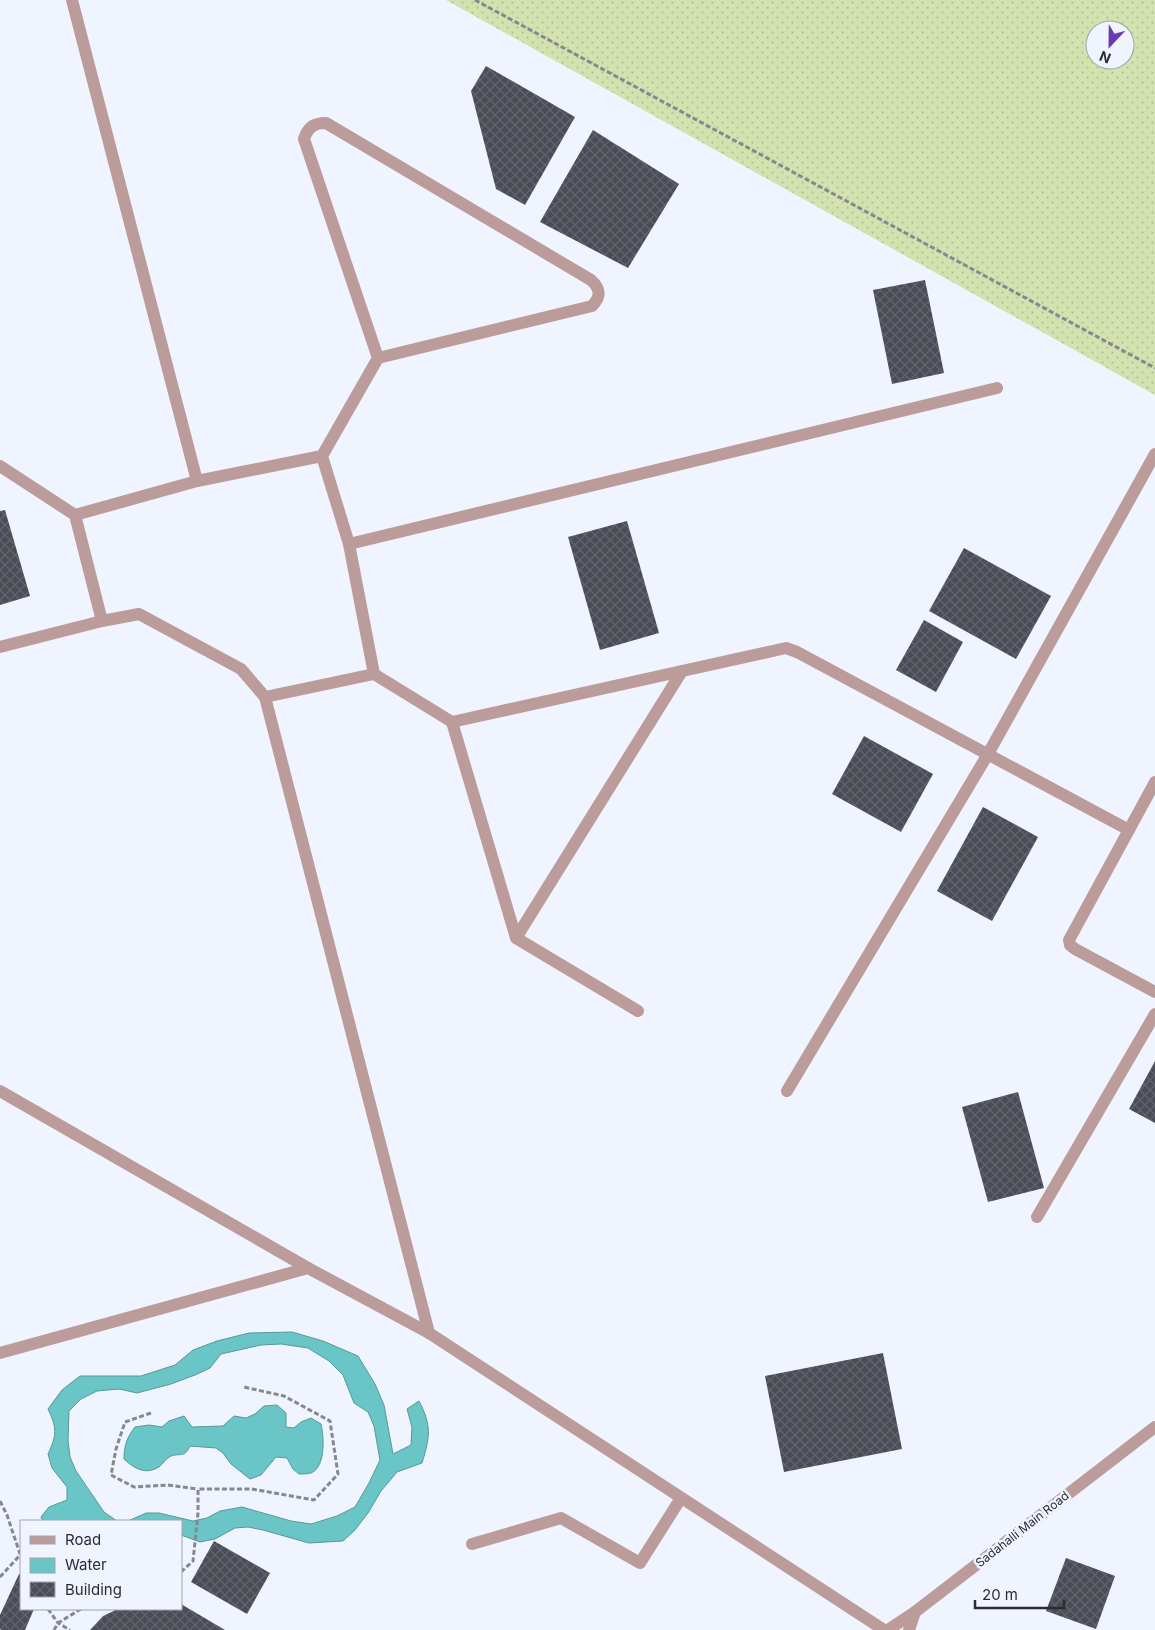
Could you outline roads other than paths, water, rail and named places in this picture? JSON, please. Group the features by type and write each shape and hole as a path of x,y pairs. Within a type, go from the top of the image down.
{"street":[{"path":"72,0 197,481"},
{"path":"374,674 349,544 322,456 378,358 592,306 599,295 599,289 591,280 377,153 326,123 319,123 312,126 306,132 304,139 378,358"},
{"path":"349,544 997,388"},
{"path":"787,1091 988,754 1155,454"},
{"path":"75,515 197,481 322,456"},
{"path":"0,467 75,515 102,621"},
{"path":"0,647 102,621 139,614 241,669 265,697 429,1334"},
{"path":"452,722 786,648 797,652 1129,830"},
{"path":"516,938 682,671"},
{"path":"265,697 374,674 452,722 516,938 638,1011"},
{"path":"1155,782 1069,940 1070,945 1075,949 1155,992"},
{"path":"1037,1217 1155,1014"},
{"path":"0,1091 308,1268 429,1334 884,1630"},
{"path":"0,1353 308,1268"},
{"name":"Sadahalli Main Road","path":"888,1630 915,1612 1155,1427"},
{"path":"472,1544 561,1518 640,1563 681,1498"},
{"path":"909,1630 915,1612"}],"water":[{"path":"292,1332 323,1341 358,1356 375,1384 384,1405 393,1454 411,1445 412,1427 407,1409 419,1401 428,1425 427,1446 422,1463 397,1472 381,1491 355,1530 343,1541 309,1543 248,1527 235,1528 215,1539 200,1542 182,1535 182,1520 130,1520 146,1513 159,1513 193,1521 207,1518 220,1511 242,1507 291,1521 311,1524 337,1516 355,1507 380,1460 374,1426 368,1412 354,1403 343,1375 329,1361 308,1348 281,1344 261,1345 221,1354 210,1368 171,1384 137,1393 119,1389 97,1391 81,1399 69,1411 68,1440 70,1457 76,1471 104,1512 116,1520 42,1520 41,1517 49,1507 67,1500 67,1487 52,1468 48,1454 55,1432 48,1409 62,1390 80,1376 141,1376 175,1365 193,1350 217,1341 249,1333"},
{"path":"277,1405 286,1413 286,1427 294,1428 301,1422 311,1418 321,1424 323,1436 322,1458 316,1470 311,1473 299,1474 293,1469 287,1458 276,1457 261,1475 250,1479 231,1464 223,1453 216,1448 190,1446 184,1454 171,1456 159,1467 149,1471 140,1470 124,1459 126,1442 135,1427 149,1425 162,1427 169,1421 184,1416 192,1427 223,1426 234,1416 246,1418 255,1414 264,1406"}]}
